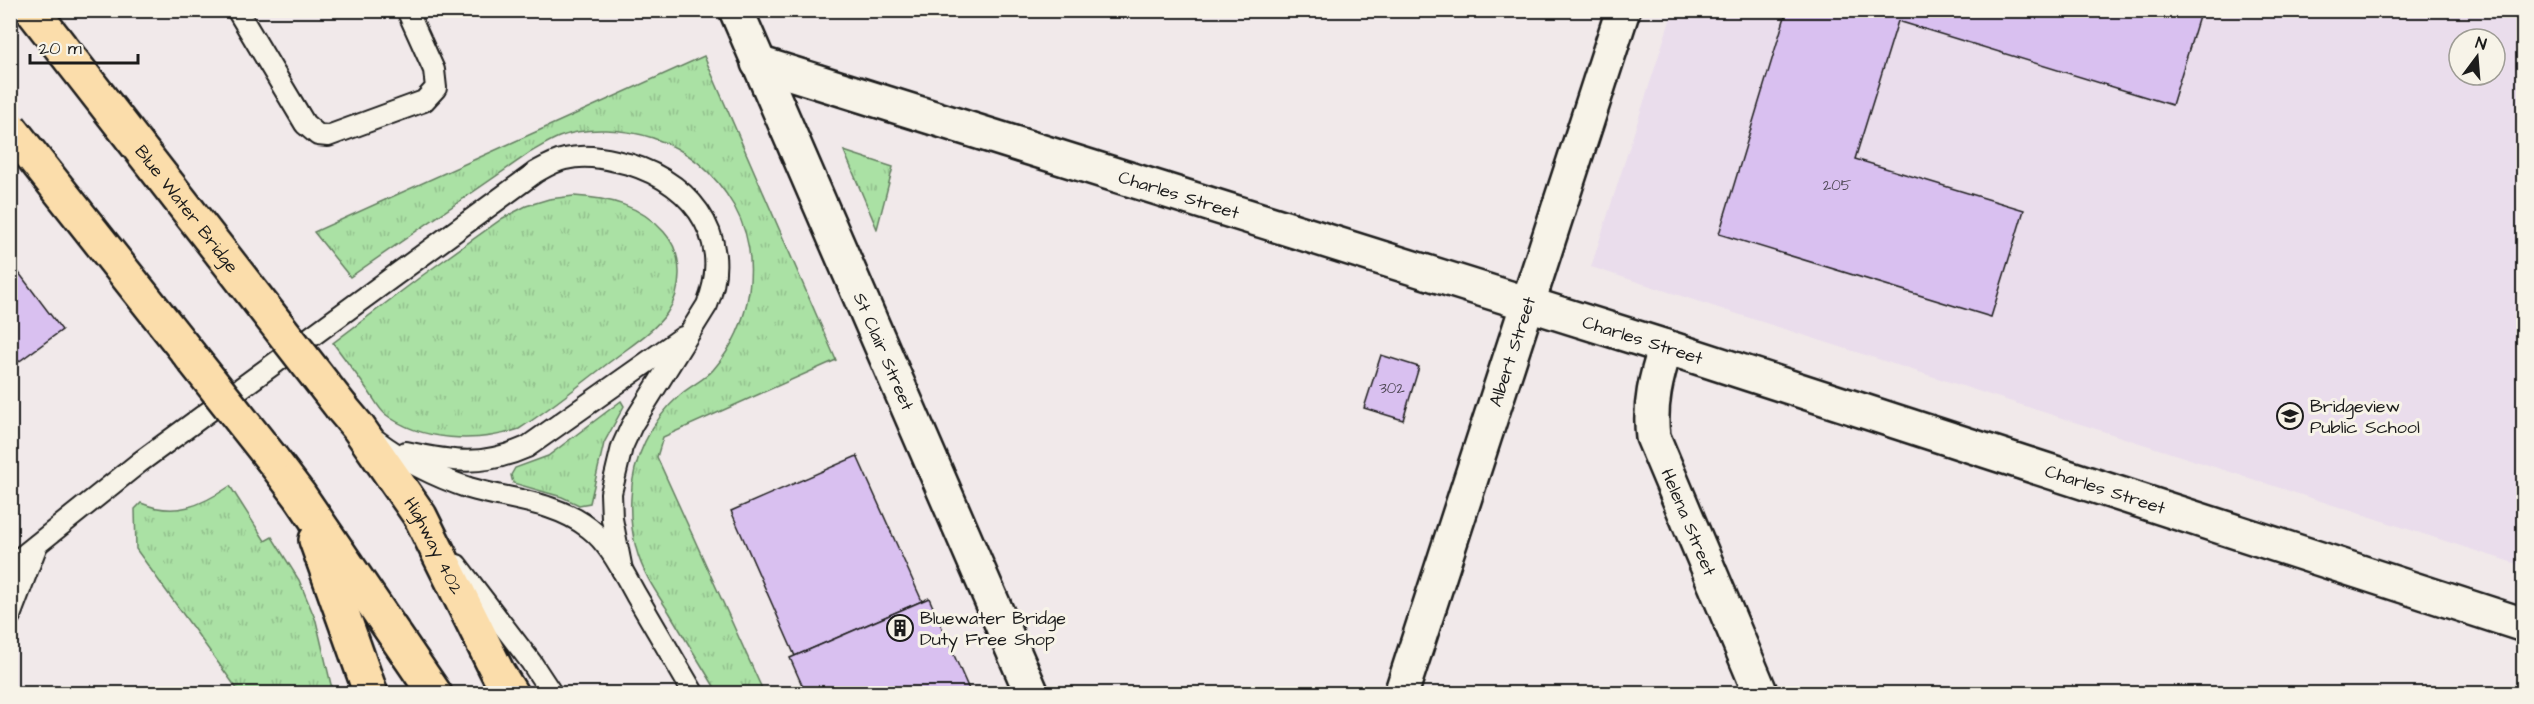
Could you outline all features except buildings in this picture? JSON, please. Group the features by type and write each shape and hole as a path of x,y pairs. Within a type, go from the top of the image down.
{"highway":[{"name":"Blue Water Bridge","path":"32,10 360,426"},
{"path":"10,128 300,496 435,693"},
{"name":"Highway 402","path":"360,426 420,516 510,693"},
{"path":"300,496 371,693"}],"street":[{"name":"St Clair Street","path":"736,10 1032,693"},
{"name":"Albert Street","path":"1401,693 1623,10"},
{"name":"Charles Street","path":"758,63 1666,347 2523,625"},
{"name":"Helena Street","path":"1666,347 1653,391 1651,418 1653,437 1761,693"}],"lane":[{"path":"237,10 305,124 318,135 328,136 424,101 436,88 434,70 407,10"},
{"path":"10,566 150,455 536,172 566,159 607,159 629,163 665,180 697,207 712,239 716,273 713,290 699,319 632,425 622,447 611,493 612,519 622,570"},
{"path":"360,426 405,452 454,461 503,458 527,447 596,396 672,346 699,319"},
{"path":"360,426 418,467 450,481 554,509 576,519 603,542 622,570 694,693"},
{"path":"420,516 552,693"},
{"path":"10,616 37,545"}],"shaded area":[{"name":"Bridgeview Public School","path":"1673,11 2523,11 2523,566 1591,267"}],"green space":[{"path":"704,56 836,360 663,437 657,457 764,693 718,693 654,589 639,557 633,536 632,483 645,442 670,405 713,370 726,352 737,333 749,291 748,247 743,226 727,194 710,173 678,149 653,138 630,132 582,131 559,137 531,152 350,277 314,232"},
{"path":"844,151 893,167 877,229"},
{"path":"574,196 612,201 634,209 655,223 671,241 678,261 678,283 672,304 662,320 555,404 519,429 503,434 468,438 432,435 399,423 385,414 333,343 503,218 526,206 549,199"},
{"path":"621,401 624,406 604,443 590,503 579,505 562,497 513,483 511,475 515,468 548,456"},
{"path":"230,486 265,541 272,537 299,580 316,621 333,693 240,693 136,549 135,509 141,503 165,509 187,507 209,499"}],"place":[{"name":"Bridgeview Public School","path":"2290,416"},
{"name":"Bluewater Bridge Duty Free Shop","path":"900,628"}]}
